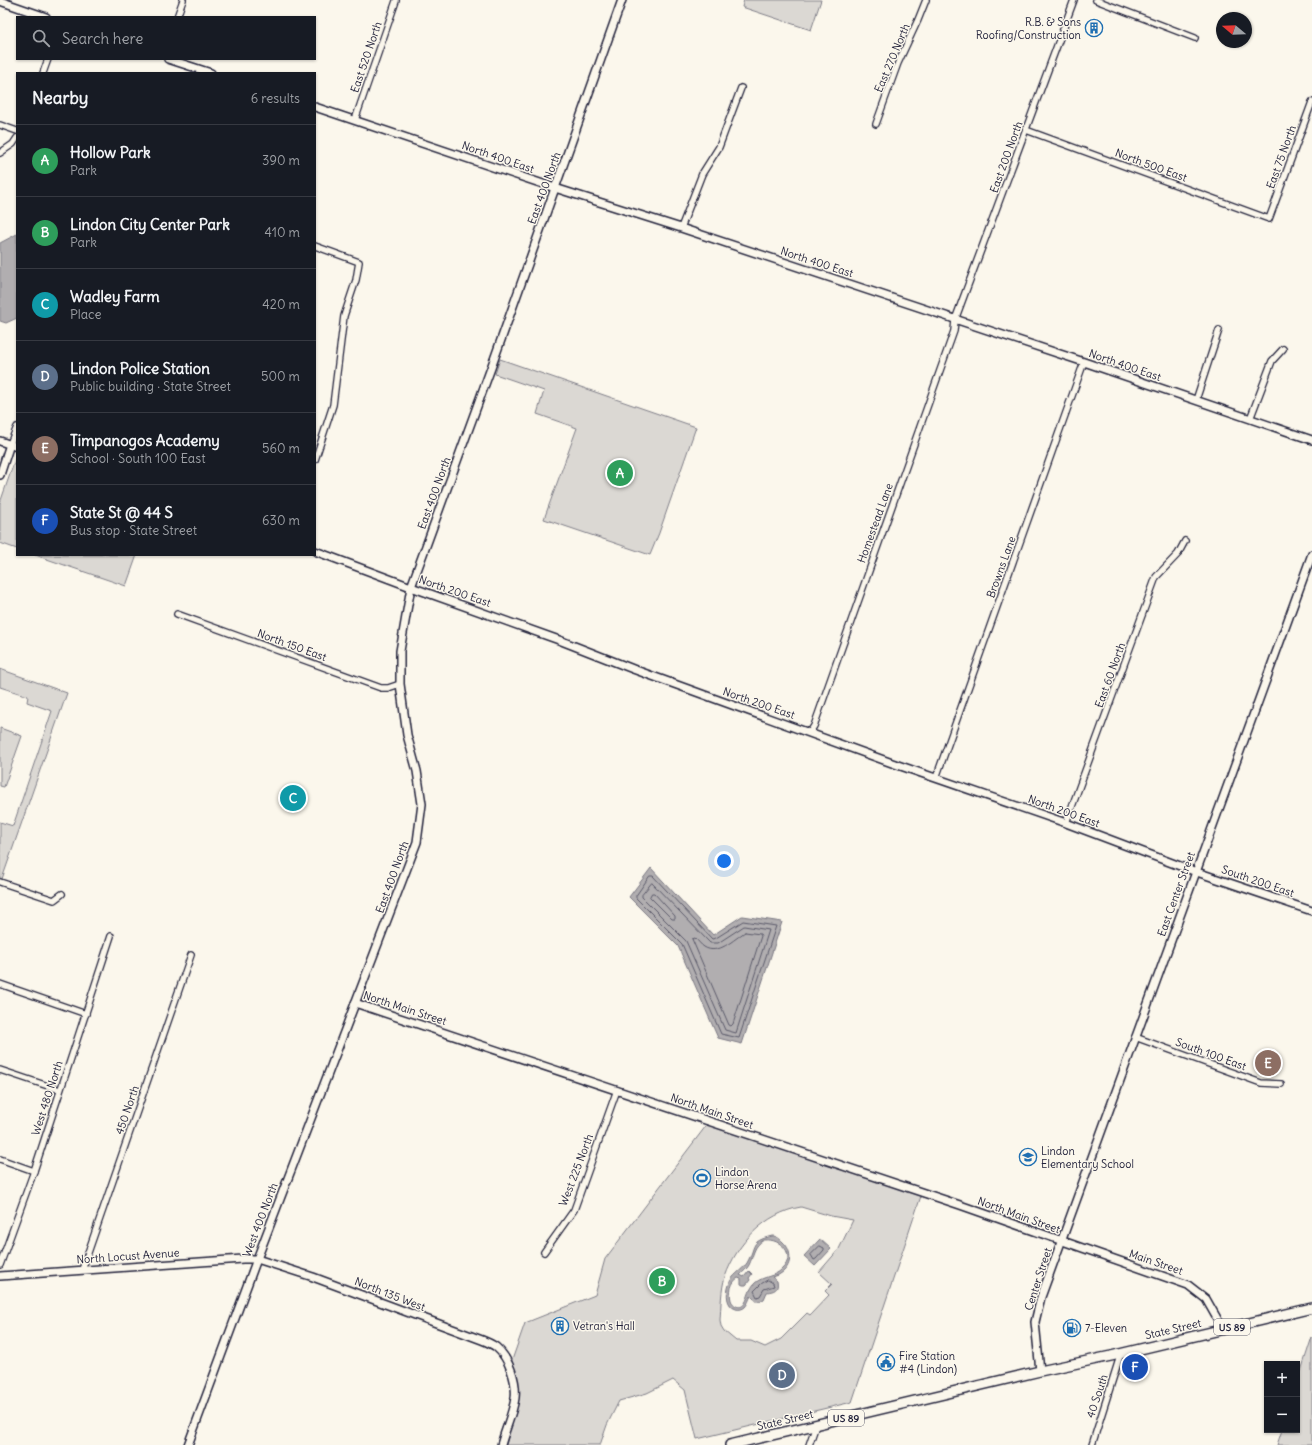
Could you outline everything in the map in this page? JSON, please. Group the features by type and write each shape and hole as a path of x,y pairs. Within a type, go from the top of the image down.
{"main road":[{"name":"State Street","path":"730,1445 1312,1308"}],"street":[{"path":"178,16 183,0"},
{"name":"East 400 North","path":"355,1003 417,842 422,804 417,771 407,735 400,684 400,651 411,587 622,0"},
{"name":"East 270 North","path":"876,124 898,63 926,0"},
{"name":"East 200 North","path":"955,320 1074,0"},
{"path":"1096,0 1195,38"},
{"path":"0,1 12,2 44,16"},
{"name":"East 520 North","path":"355,120 396,1"},
{"path":"43,72 48,60"},
{"path":"171,60 208,72"},
{"path":"681,228 702,174 719,147 741,88"},
{"name":"East 75 North","path":"1269,219 1312,102"},
{"name":"North 400 East","path":"316,107 555,188 681,228 1084,362 1312,440"},
{"path":"0,125 16,131"},
{"name":"North 500 East","path":"1026,130 1269,219"},
{"path":"0,153 13,144 16,140"},
{"path":"316,246 359,262 356,280 344,316 333,405 316,457"},
{"name":"Homestead Lane","path":"810,732 954,331 955,320"},
{"path":"1196,400 1219,330"},
{"path":"1250,419 1272,361 1284,349"},
{"name":"Browns Lane","path":"936,778 1084,362"},
{"path":"0,475 14,446 16,433"},
{"path":"0,441 14,446"},
{"name":"East 60 North","path":"1066,823 1156,577 1178,554 1185,541"},
{"name":"North 200 East","path":"316,551 559,640 640,672 810,732 892,763 1066,823 1196,872"},
{"name":"East Center Street","path":"1062,1242 1135,1037 1312,554"},
{"name":"North 150 East","path":"177,614 381,688 388,688 400,684"},
{"name":"South 200 East","path":"1196,872 1312,912"},
{"path":"0,882 54,900 62,894"},
{"name":"West 480 North","path":"0,1265 34,1171 111,936"},
{"name":"450 North","path":"82,1270 191,955"},
{"path":"0,984 86,1014"},
{"name":"North Main Street","path":"355,1003 960,1205 1062,1242"},
{"name":"West 400 North","path":"188,1445 355,1003"},
{"name":"South 100 East","path":"1135,1037 1261,1083 1281,1084"},
{"path":"0,1070 60,1090"},
{"name":"West 225 North","path":"544,1252 574,1210 617,1090"},
{"path":"0,1159 34,1171"},
{"name":"Main Street","path":"1062,1242 1188,1285 1206,1299 1223,1329"},
{"name":"Center Street","path":"1040,1371 1035,1322 1041,1297 1062,1242"},
{"name":"North Locust Avenue","path":"0,1276 257,1259"},
{"name":"North 135 West","path":"257,1259 344,1288 482,1340 497,1348 504,1355 514,1379 515,1397 502,1445"},
{"name":"40 South","path":"1092,1445 1121,1353"},
{"path":"809,1445 816,1425"}],"shaded area":[{"path":"744,0 821,0 811,30 742,7"},
{"path":"500,359 696,427 650,555 544,519 577,428 537,414 544,391 495,374"},
{"path":"16,457 16,549 0,543 0,503"},
{"path":"38,556 137,556 126,586"},
{"path":"0,669 67,693 2,879 0,879 0,822 13,826 52,711 27,702 28,696 0,687"},
{"path":"0,728 22,736 4,787 0,786"},
{"path":"709,1122 922,1193 852,1402 697,1439 685,1390 673,1380 647,1393 619,1401 607,1425 600,1445 506,1445 519,1396 518,1381 511,1363 525,1323 595,1295 605,1259","holes":["801,1207 831,1216 853,1220 839,1249 819,1272 832,1284 825,1291 829,1295 810,1315 807,1313 781,1339 765,1347 751,1341 736,1341 724,1331 720,1320 722,1292 725,1277 730,1264 745,1241 764,1223 788,1210"]},
{"path":"1312,1337 1312,1445 1277,1445 1281,1433 1300,1433 1300,1374"}],"water":[{"path":"16,235 16,318 6,323 0,321 0,243"},
{"path":"651,868 713,935 742,916 782,922 742,1044 718,1038 678,946 629,897"},
{"path":"774,1236 783,1242 790,1254 789,1263 784,1271 772,1277 777,1281 777,1288 775,1290 767,1292 764,1299 760,1301 756,1301 751,1296 745,1307 736,1309 730,1305 728,1299 727,1292 730,1282 747,1263 757,1242","holes":["770,1240 785,1248 788,1258 786,1264 779,1272 755,1283 743,1305 739,1307 732,1302 730,1297 732,1285 738,1278 741,1279 741,1284 746,1285 752,1274 749,1271 744,1277 740,1275 748,1266 754,1251 760,1242"]},
{"path":"820,1239 831,1249 815,1266 804,1256"}],"place":[{"name":"R.B. & Sons Roofing/Construction","path":"1094,28"},
{"name":"Hollow Park","path":"620,473"},
{"name":"Wadley Farm","path":"293,798"},
{"name":"Timpanogos Academy","path":"1268,1063"},
{"name":"Lindon Elementary School","path":"1028,1157"},
{"name":"Lindon Horse Arena","path":"702,1178"},
{"name":"Lindon City Center Park","path":"662,1281"},
{"name":"Vetran's Hall","path":"560,1326"},
{"name":"7-Eleven","path":"1072,1328"},
{"name":"Fire Station #4 (Lindon)","path":"886,1362"},
{"name":"State St @ 44 S","path":"1135,1367"},
{"name":"Lindon Police Station","path":"782,1375"}]}
